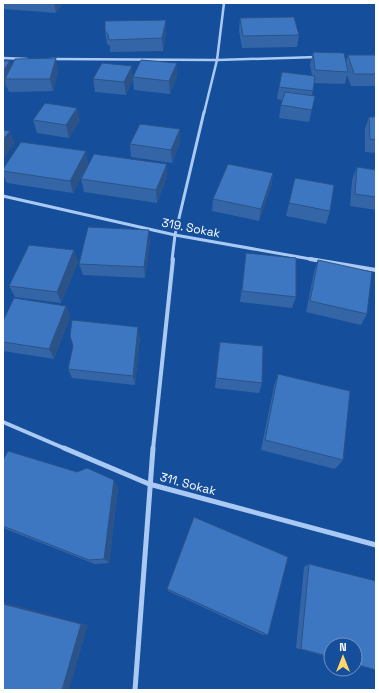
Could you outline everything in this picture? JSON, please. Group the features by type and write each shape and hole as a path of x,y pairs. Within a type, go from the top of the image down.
{"street":[{"path":"135,690 149,484 175,234 217,60 224,3"},
{"path":"50,59 217,60 320,57"},
{"path":"3,58 35,59"},
{"name":"319. Sokak","path":"3,196 175,234 376,270"},
{"name":"311. Sokak","path":"3,422 149,484 376,545"}],"building":[{"path":"294,17 299,35 243,36 240,18"},
{"path":"166,20 162,38 109,40 108,34 105,31 105,21"},
{"path":"313,52 344,53 348,72 315,70"},
{"path":"348,55 376,55 376,74 354,74"},
{"path":"56,58 50,79 5,79 15,59"},
{"path":"141,60 177,63 169,81 133,77"},
{"path":"3,61 10,61 3,71"},
{"path":"102,63 132,66 124,82 93,79"},
{"path":"282,72 315,76 313,91 279,87"},
{"path":"285,92 315,96 312,110 281,105"},
{"path":"45,103 77,108 66,125 33,120"},
{"path":"369,117 376,117 376,140 370,139"},
{"path":"140,124 180,129 171,150 130,144"},
{"path":"3,130 10,131 3,140"},
{"path":"21,142 86,151 70,181 3,171"},
{"path":"94,154 167,164 156,190 81,179"},
{"path":"228,164 273,173 261,209 213,199"},
{"path":"357,167 376,170 376,197 355,194"},
{"path":"295,178 334,185 330,211 289,203"},
{"path":"88,227 149,230 144,267 79,264"},
{"path":"29,245 74,250 57,292 9,286"},
{"path":"246,253 296,258 296,297 242,291"},
{"path":"318,260 372,272 367,314 310,301"},
{"path":"14,298 66,306 49,349 3,342 3,321"},
{"path":"72,320 138,327 133,376 68,369 73,346 70,336"},
{"path":"220,342 263,346 262,383 216,378"},
{"path":"278,374 350,391 343,460 265,440"},
{"path":"8,451 77,472 87,468 114,480 104,559 89,560 3,526 3,460"},
{"path":"194,517 288,557 268,635 167,589"},
{"path":"309,564 376,581 376,670 363,666 363,637 323,637 323,655 301,649"},
{"path":"3,604 81,624 62,690 3,690"}]}
